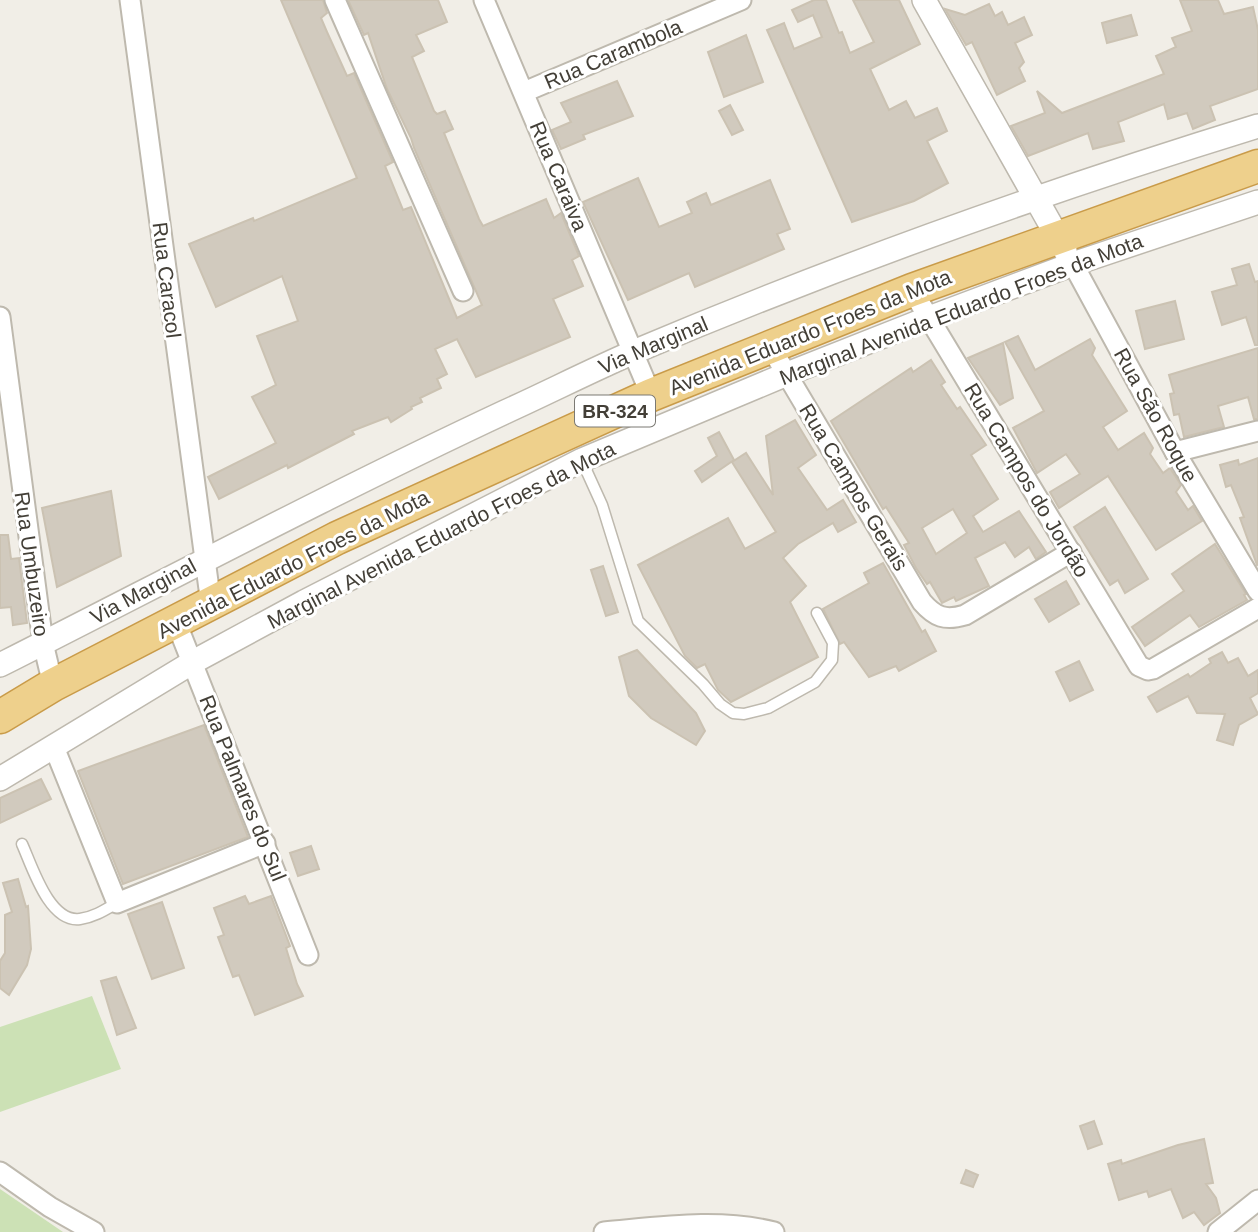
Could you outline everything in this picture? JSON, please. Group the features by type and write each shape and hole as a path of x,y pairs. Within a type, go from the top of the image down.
{"highway":[{"name":"Avenida Eduardo Froes da Mota","path":"0,717 53,685 337,538 651,395 912,290 1258,166"}],"street":[{"name":"Rua Caracol","path":"130,0 211,604"},
{"path":"335,0 463,291"},
{"name":"Rua Caraiva","path":"484,0 651,395"},
{"name":"Rua Carambola","path":"524,92 741,0"},
{"name":"Rua São Roque","path":"924,0 1037,196 1175,452 1258,591"},
{"name":"Via Marginal","path":"0,665 204,559 418,453 633,352 772,295 1037,196 1258,126"},
{"name":"Marginal Avenida Eduardo Froes da Mota","path":"0,779 193,662 582,460 929,318 1073,264 1258,202"},
{"name":"Rua Campos do Jordão","path":"912,290 1135,663 1143,669 1153,669 1258,608"},
{"name":"Rua Umbuzeiro","path":"0,317 9,472 53,685"},
{"name":"Rua Campos Gerais","path":"770,346 922,602 936,616 956,618 974,611 1071,552"},
{"path":"569,431 582,460"},
{"path":"1175,452 1258,431"},
{"name":"Rua Palmares do Sul","path":"176,622 308,955"},
{"path":"54,747 117,903 265,843"},
{"path":"0,1172 50,1207 94,1232"},
{"path":"1218,1232 1258,1200"},
{"path":"604,1232 706,1225 737,1226 774,1232"}],"lane":[{"path":"582,460 602,505 638,621 720,704 733,713 744,714 768,708 815,682 832,660 832,642 817,613"},
{"path":"22,844 45,897 64,916 78,919 96,915 117,903"}],"green space":[{"path":"92,996 121,1069 0,1112 0,1027"},
{"path":"0,1189 63,1232 0,1232"}],"building":[{"path":"281,0 323,0 327,13 321,18 347,76 354,73 393,162 385,166 403,210 411,207 457,318 482,305 411,138 387,89 368,33 364,35 348,0 438,0 447,22 416,35 424,51 412,57 434,111 437,114 445,111 453,129 444,133 479,219 483,226 546,199 554,218 561,213 579,256 572,260 583,286 553,299 570,337 476,377 457,339 435,349 447,374 437,379 441,388 420,398 422,402 411,407 412,409 391,422 388,417 352,431 354,434 288,468 287,465 219,499 208,477 276,443 252,397 276,385 257,336 298,321 282,276 216,307 189,244 253,218 254,221 357,178"},
{"path":"814,0 826,0 850,53 874,42 853,0 899,0 920,44 870,69 889,110 906,101 915,118 937,108 947,131 927,141 948,183 914,201 852,222 767,30 784,23 794,49 822,37 813,15 798,22 792,10"},
{"path":"1180,0 1218,0 1224,14 1253,7 1258,30 1258,89 1210,106 1215,120 1193,129 1187,113 1168,119 1164,104 1118,122 1124,141 1093,149 1088,133 1028,156 1011,126 1045,113 1037,91 1062,113 1164,74 1156,56 1176,47 1172,38 1192,31"},
{"path":"989,4 995,16 1002,12 1008,25 1024,17 1032,35 1015,43 1024,62 1019,68 1025,81 997,95 972,42 966,45 945,9 965,15"},
{"path":"1131,15 1137,35 1107,43 1102,23"},
{"path":"746,35 763,82 724,97 708,52"},
{"path":"617,81 633,116 583,135 585,139 561,149 552,130 571,122 561,103"},
{"path":"730,105 743,130 732,135 719,111"},
{"path":"638,178 659,227 692,213 687,202 706,193 711,205 770,180 790,229 777,234 784,249 695,287 689,273 628,300 583,202"},
{"path":"1249,264 1255,282 1258,281 1258,345 1255,345 1246,317 1222,325 1212,292 1237,285 1232,269"},
{"path":"1175,301 1184,339 1145,349 1136,311"},
{"path":"1018,336 1035,370 1090,339 1095,348 1092,355 1127,411 1103,427 1118,450 1144,433 1153,448 1150,454 1163,473 1170,468 1181,485 1176,492 1188,510 1193,506 1202,521 1156,550 1108,476 1059,508 1050,492 1080,474 1066,454 1037,473 1013,428 1044,411 1005,342"},
{"path":"1003,343 1013,398 1000,405 968,358"},
{"path":"1258,348 1258,419 1254,419 1248,397 1218,406 1224,427 1184,437 1179,414 1174,415 1170,394 1174,393 1169,375"},
{"path":"931,360 945,382 941,385 986,445 971,455 998,499 973,516 983,532 1019,511 1046,552 1036,559 1029,547 1015,557 1005,542 975,558 989,586 956,601 954,597 942,603 930,582 927,584 904,545 909,543 886,507 883,509 831,421 911,368 913,372","holes":["953,509 967,533 936,554 922,528"]},
{"path":"795,420 816,455 798,468 827,510 843,500 856,522 838,532 833,523 798,544 783,558 806,586 790,602 818,657 731,702 718,690 705,664 697,668 685,656 638,565 728,518 745,549 776,532 732,462 746,453 773,495 766,436"},
{"path":"719,432 734,460 702,482 695,471 717,456 708,438"},
{"path":"1258,458 1257,565 1240,518 1244,517 1231,485 1226,487 1220,465 1238,460 1239,465"},
{"path":"111,491 121,556 57,587 42,508"},
{"path":"1105,507 1148,579 1125,593 1118,580 1110,585 1074,527"},
{"path":"0,535 8,535 11,559 19,558 27,623 13,625 11,607 0,608"},
{"path":"1215,544 1246,594 1244,595 1247,600 1199,627 1190,615 1145,646 1132,627 1184,591 1172,574"},
{"path":"883,563 922,632 925,630 936,651 899,671 896,666 869,677 844,642 840,644 823,609 869,583 864,573"},
{"path":"603,566 618,612 606,616 591,570"},
{"path":"1066,581 1079,604 1049,622 1035,599"},
{"path":"637,650 696,713 705,731 696,745 651,718 629,696 619,657"},
{"path":"1222,652 1228,663 1238,658 1248,676 1258,670 1258,693 1250,698 1258,714 1239,725 1233,745 1217,740 1225,714 1197,713 1188,696 1157,712 1148,697 1188,674 1190,677 1211,663 1209,659"},
{"path":"1079,661 1093,690 1070,701 1056,672"},
{"path":"204,725 248,837 123,884 78,771"},
{"path":"41,779 51,799 0,823 0,798"},
{"path":"311,846 319,869 298,876 290,853"},
{"path":"18,879 26,907 28,906 31,949 27,965 9,995 0,988 0,961 5,953 5,915 12,912 3,883"},
{"path":"245,896 249,904 271,896 290,946 286,948 303,996 255,1015 239,975 233,977 218,937 224,935 214,908"},
{"path":"162,902 184,968 152,979 128,914"},
{"path":"116,977 136,1028 117,1035 101,981"},
{"path":"1094,1121 1102,1144 1088,1149 1080,1126"},
{"path":"1204,1139 1213,1183 1206,1184 1216,1198 1220,1213 1204,1225 1194,1212 1183,1218 1171,1189 1149,1197 1147,1191 1119,1200 1108,1164 1121,1160 1122,1164"},
{"path":"966,1170 978,1175 973,1187 961,1183"}]}
